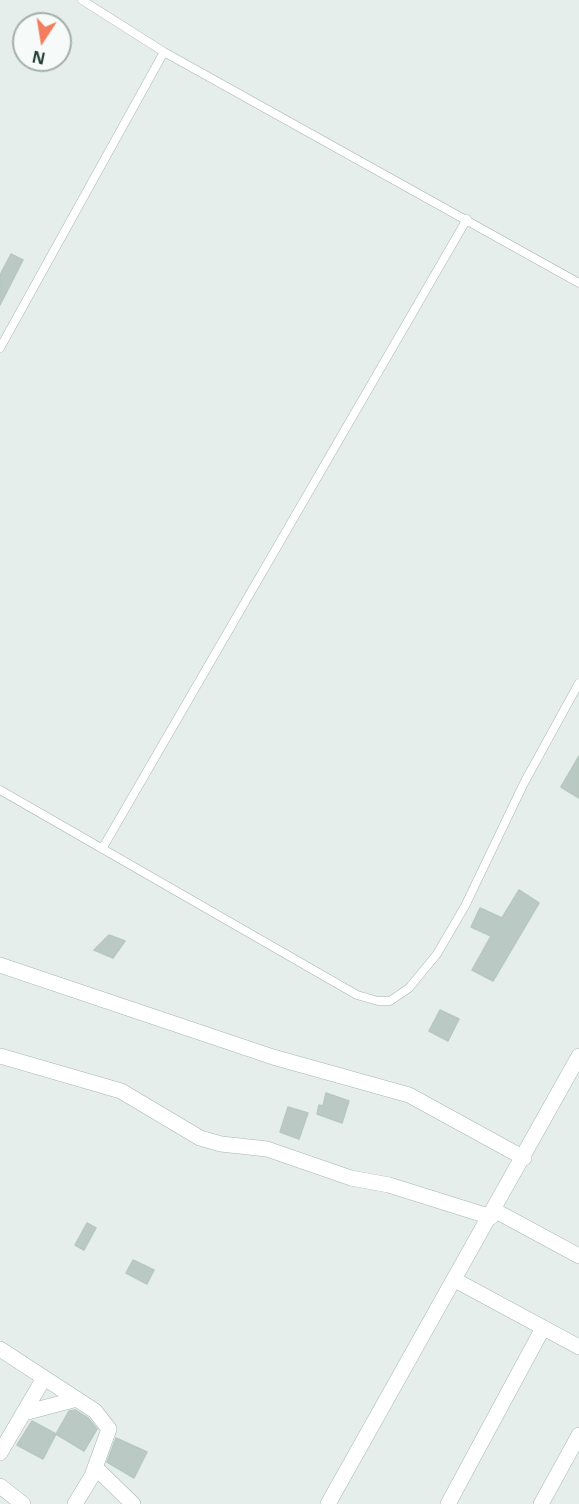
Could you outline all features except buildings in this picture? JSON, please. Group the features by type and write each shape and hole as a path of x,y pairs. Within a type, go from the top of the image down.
{"street":[{"path":"0,965 273,1057 409,1095 524,1158"},
{"path":"0,1056 121,1091 200,1138 221,1144 267,1149 351,1178 389,1185 492,1214 579,1256"},
{"path":"328,1504 524,1158 579,1056"},
{"path":"455,1280 579,1347"},
{"path":"448,1504 543,1328"},
{"path":"0,1349 95,1411 109,1429 95,1467 75,1504"},
{"path":"0,1454 44,1378"},
{"path":"24,1413 77,1399"},
{"path":"541,1504 579,1435"},
{"path":"95,1467 133,1504"},
{"path":"0,1486 23,1504"},
{"path":"0,1499 3,1504"}],"lane":[{"path":"82,0 164,52 579,283"},
{"path":"0,348 164,52"},
{"path":"102,849 467,219"},
{"path":"0,790 357,995 378,1001 390,1001 409,988 437,954 454,926 524,783 579,683"}]}
